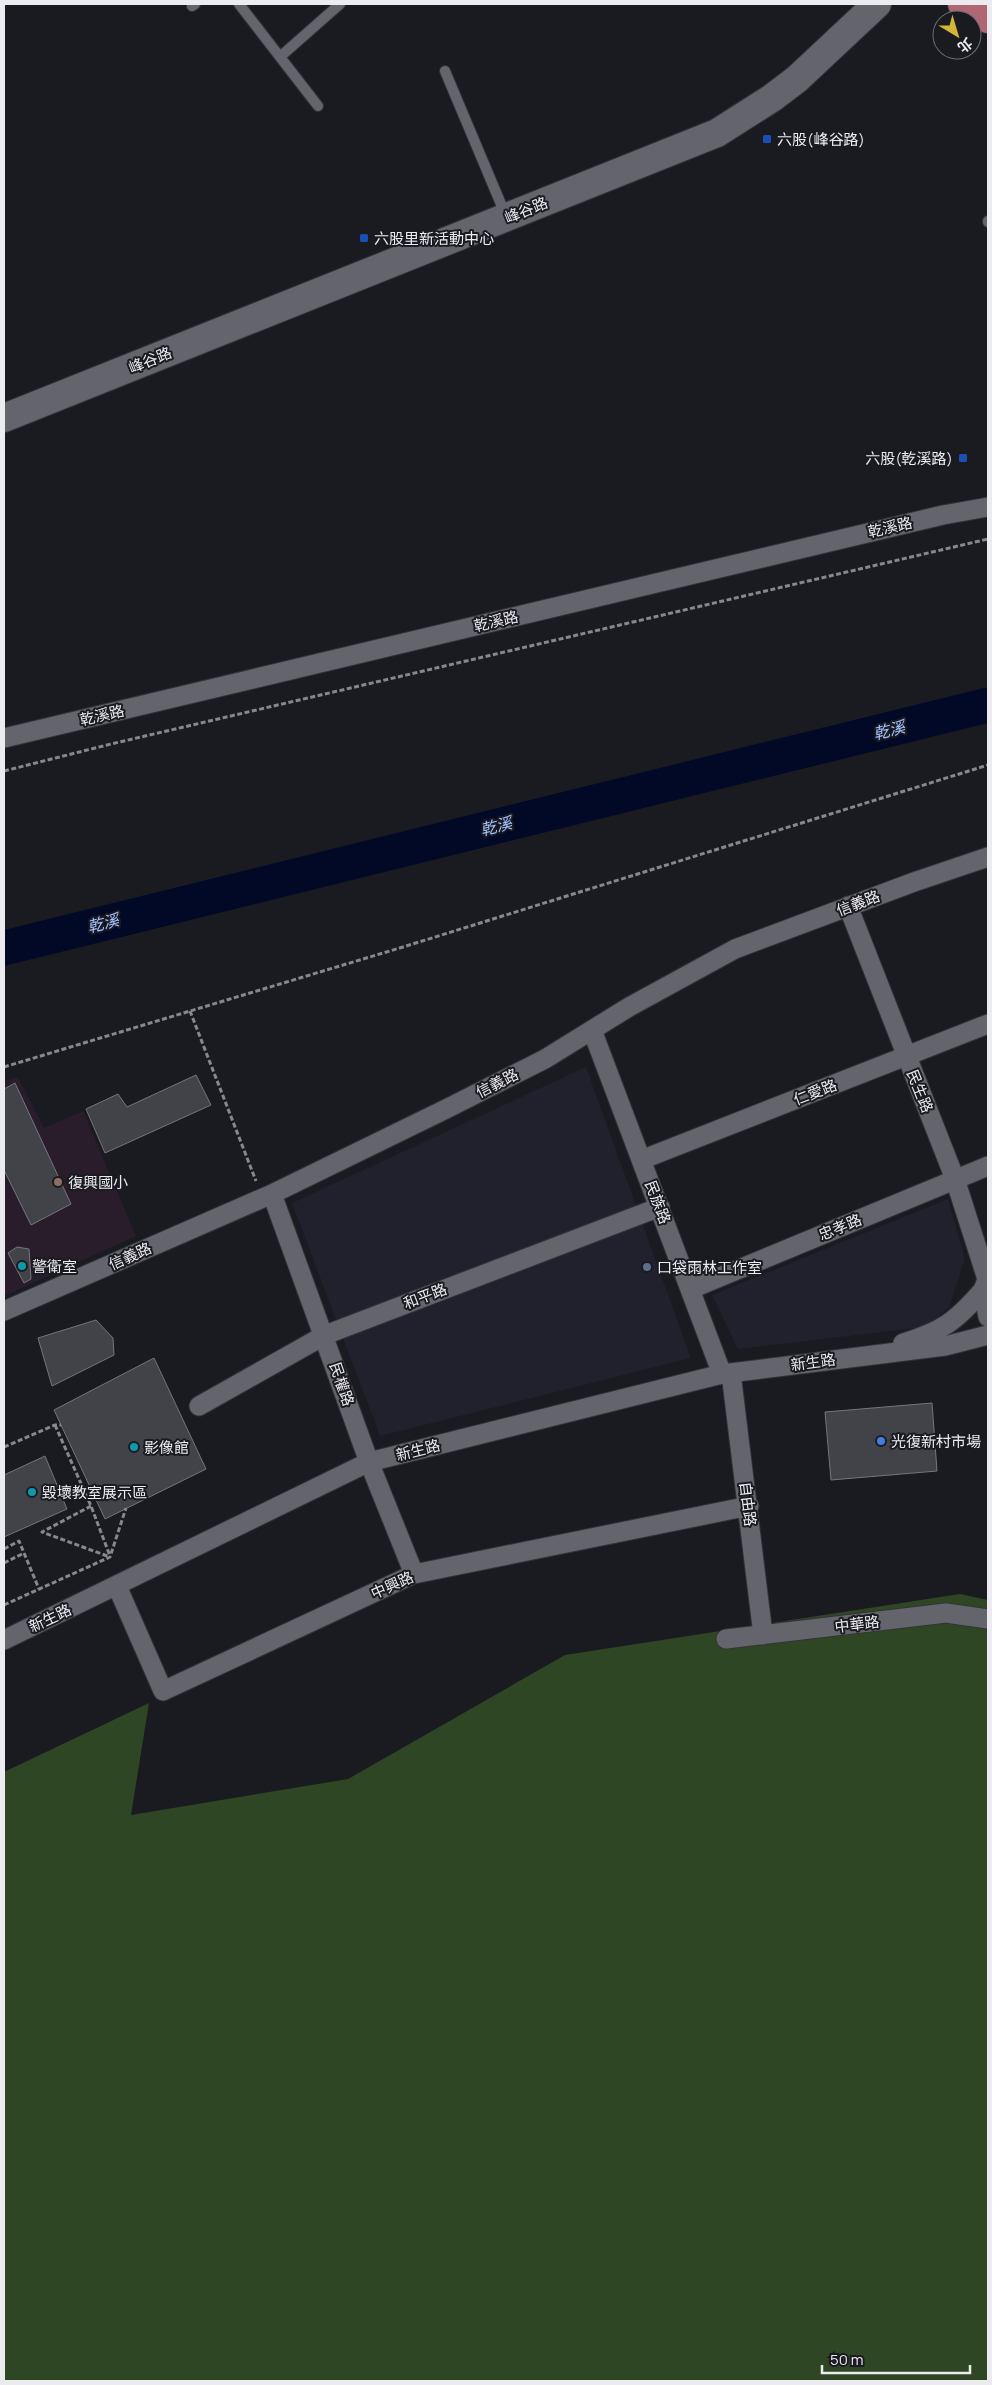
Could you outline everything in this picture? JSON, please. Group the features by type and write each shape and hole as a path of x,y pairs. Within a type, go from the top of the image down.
{"main road":[{"path":"962,4 988,19"}],"street":[{"name":"峰谷路","path":"4,418 717,132 772,98 797,79 877,4"},
{"name":"乾溪路","path":"4,738 923,520 988,507"},
{"name":"信義路","path":"4,1311 267,1196 545,1059 629,1007 735,949 988,856"},
{"name":"民生路","path":"848,906 955,1180 986,1282"},
{"name":"仁愛路","path":"641,1160 988,1024"},
{"name":"民族路","path":"592,1030 691,1288 727,1374"},
{"name":"忠孝路","path":"691,1288 988,1166"},
{"name":"民權路","path":"267,1196 324,1334 369,1462 414,1574"},
{"name":"和平路","path":"199,1406 324,1334 660,1207"},
{"path":"986,1282 988,1316"},
{"name":"新生路","path":"864,1355 925,1336 943,1328 964,1311 986,1282"},
{"name":"新生路","path":"4,1640 369,1462 727,1374 945,1346 988,1335"},
{"name":"自由路","path":"727,1374 749,1506 763,1635"},
{"name":"中興路","path":"117,1586 163,1691 414,1574 749,1506"},
{"name":"中華路","path":"726,1639 946,1613 988,1619"}],"lane":[{"path":"239,4 318,106"},
{"path":"281,56 340,4"},
{"path":"445,71 506,217"}],"path":[{"path":"4,771 150,734 968,542 988,539"},
{"path":"4,1067 988,765"},
{"path":"190,1011 267,1196"},
{"path":"55,1425 92,1506 110,1557"},
{"path":"4,1447 55,1425 61,1425"},
{"path":"92,1506 42,1532 110,1557"},
{"path":"4,1605 110,1557 126,1508"},
{"path":"4,1549 20,1542 39,1589"},
{"path":"4,1563 24,1553"}],"shaded area":[{"path":"586,1067 691,1358 380,1436 292,1203"},
{"name":"復興國小","path":"18,1077 44,1128 83,1111 136,1236 4,1296 4,1081"},
{"path":"948,1199 965,1259 949,1308 925,1327 738,1349 712,1295"}],"green space":[{"path":"960,1594 988,1600 988,2381 4,2381 4,1772 149,1703 131,1815 348,1779 565,1655"}],"building":[{"path":"196,1075 211,1105 105,1153 86,1109 118,1094 127,1107"},
{"path":"15,1083 71,1204 31,1225 4,1170 4,1089"},
{"name":"警衛室","path":"17,1247 29,1249 31,1279 24,1283 8,1253"},
{"path":"96,1320 113,1338 114,1355 52,1386 38,1338"},
{"name":"影像館","path":"154,1358 206,1469 105,1519 54,1410"},
{"name":"光復新村市場","path":"932,1403 937,1471 831,1480 825,1412"},
{"name":"毀壞教室展示區","path":"45,1456 67,1509 4,1537 4,1475"}],"waterway":[{"name":"乾溪","path":"4,948 988,705"}],"place":[{"name":"六股(峰谷路)","path":"767,139"},
{"name":"六股里新活動中心","path":"364,238"},
{"name":"六股(乾溪路)","path":"963,458"},
{"name":"復興國小","path":"58,1182"},
{"name":"警衛室","path":"22,1266"},
{"name":"口袋雨林工作室","path":"647,1267"},
{"name":"光復新村市場","path":"881,1441"},
{"name":"影像館","path":"134,1447"},
{"name":"毀壞教室展示區","path":"32,1492"}]}
